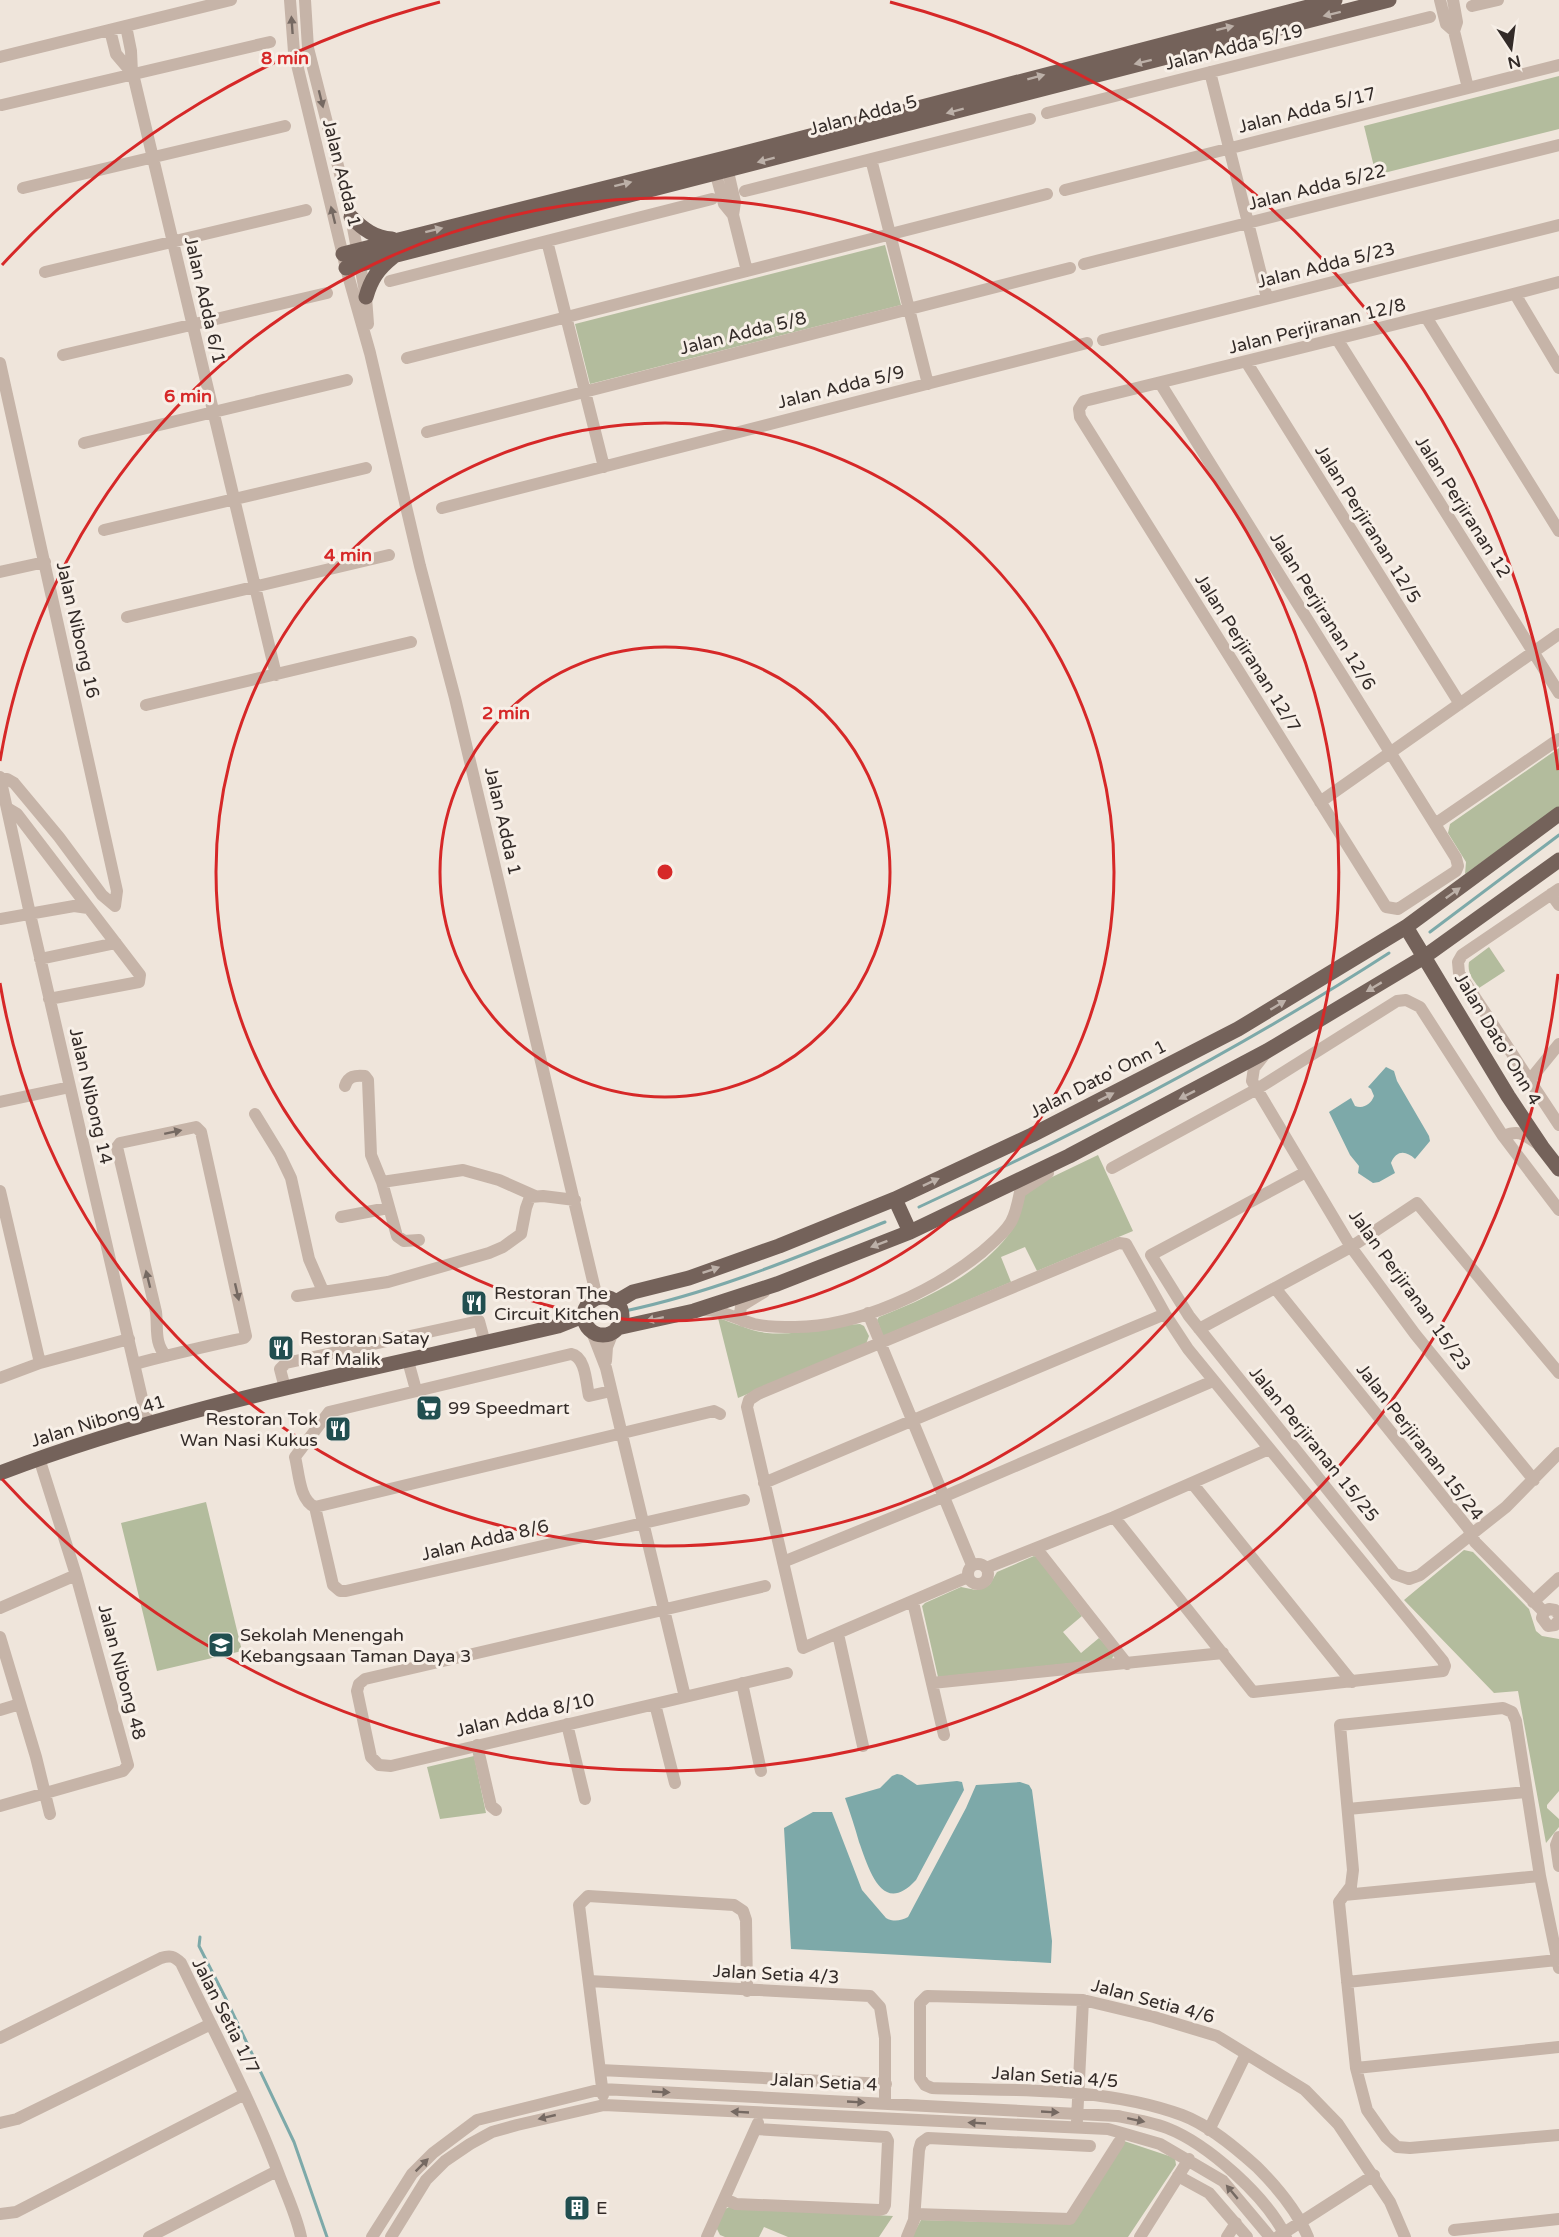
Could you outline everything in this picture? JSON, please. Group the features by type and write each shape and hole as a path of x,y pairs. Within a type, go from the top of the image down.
{"main road":[{"name":"Jalan Adda 5","path":"352,259 395,256 720,166 1085,71 1335,0"},
{"name":"Jalan Adda 5","path":"1085,71 1389,0"},
{"name":"Jalan Adda 5","path":"352,259 397,240 720,166"},
{"path":"351,217 372,234 397,240"},
{"path":"366,297 371,280 381,266 395,256"},
{"name":"Jalan Dato' Onn 1","path":"616,1302 633,1292 689,1278 779,1246 895,1199 1032,1135 1238,1029 1406,927 1559,814"},
{"path":"615,1330 622,1315 616,1302 607,1297 597,1298 589,1303 588,1323 604,1335 615,1330 694,1311 777,1284 910,1232 1069,1156 1267,1052 1424,957 1559,860"},
{"name":"Jalan Dato' Onn 4","path":"1406,927 1508,1096 1559,1169"},
{"path":"895,1199 910,1232"},
{"name":"Jalan Nibong 41","path":"0,1473 39,1458 148,1424 285,1388 558,1326 588,1323"}],"street":[{"path":"0,57 231,0"},
{"name":"Jalan Adda 1","path":"290,0 294,52 352,259 366,297 370,353"},
{"name":"Jalan Adda 1","path":"305,0 308,48 351,217 352,259 370,353 420,566 455,698 597,1298"},
{"path":"1440,0 1446,24 1454,31"},
{"path":"1452,0 1457,22 1454,31 1468,88"},
{"path":"1473,6 1498,0"},
{"name":"Jalan Adda 5/19","path":"1047,113 1430,17"},
{"path":"126,26 131,51 132,74"},
{"path":"110,30 116,54 132,74"},
{"path":"2,105 270,42"},
{"name":"Jalan Adda 5/17","path":"1065,189 1559,65"},
{"path":"1210,72 1267,298"},
{"name":"Jalan Adda 6/1","path":"132,74 276,675"},
{"path":"745,191 1030,118"},
{"path":"23,188 285,126"},
{"name":"Jalan Adda 5/22","path":"1084,264 1559,145"},
{"path":"871,159 928,384"},
{"path":"720,166 735,202 733,215 747,271"},
{"path":"407,358 1047,194"},
{"path":"390,281 712,199"},
{"path":"45,272 306,210"},
{"name":"Jalan Adda 5/23","path":"1103,340 1559,225"},
{"path":"442,508 604,466 547,241"},
{"name":"Jalan Adda 5/8","path":"428,432 1070,268"},
{"name":"Jalan Perjiranan 12/8","path":"1080,417 1079,409 1084,401 1247,363 1559,282"},
{"path":"63,355 327,293"},
{"path":"1515,294 1559,368"},
{"path":"1426,317 1559,531"},
{"name":"Jalan Perjiranan 12","path":"1337,339 1559,693"},
{"name":"Jalan Adda 5/9","path":"604,466 1087,343"},
{"name":"Jalan Nibong 16","path":"0,363 117,891 115,906 102,895 60,837 14,783 0,778"},
{"name":"Jalan Perjiranan 12/5","path":"1247,363 1460,704"},
{"path":"84,443 347,380"},
{"name":"Jalan Perjiranan 12/6","path":"1160,383 1456,858"},
{"name":"Jalan Perjiranan 12/7","path":"1080,417 1386,907 1398,909 1456,871 1458,866 1456,858"},
{"path":"104,530 366,468"},
{"path":"127,617 389,555"},
{"path":"0,572 45,562"},
{"path":"1320,802 1559,634"},
{"path":"146,705 411,642"},
{"path":"1435,824 1559,740"},
{"name":"Jalan Nibong 14","path":"0,778 129,1339 139,1362 148,1424"},
{"path":"7,808 17,814 140,975 139,982 50,999"},
{"path":"1559,905 1555,891 1462,955 1458,962 1459,972 1559,1125"},
{"path":"0,919 74,906 88,908"},
{"path":"40,959 116,943"},
{"path":"1112,1168 1397,1001 1406,1000 1420,1007 1503,1136 1559,1210"},
{"path":"1529,1082 1559,1044"},
{"path":"1255,1085 1254,1068 1267,1052"},
{"path":"345,1086 347,1081 354,1076 368,1078 371,1155 382,1182 395,1233 400,1239 419,1240"},
{"path":"1223,1076 1242,1077 1255,1085"},
{"name":"Jalan Perjiranan 15/23","path":"1255,1085 1351,1246 1415,1334 1534,1480"},
{"path":"0,1102 70,1087"},
{"path":"1503,1136 1512,1124 1508,1096"},
{"path":"255,1114 291,1178 309,1259 323,1291"},
{"path":"139,1362 166,1356 246,1336 201,1132 196,1127 120,1143 117,1147 156,1312 156,1337 160,1350 166,1356"},
{"path":"1503,1136 1514,1132 1520,1133 1542,1147"},
{"path":"694,1311 717,1311 756,1325 798,1327 835,1322 898,1303 948,1278 993,1243 1011,1223 1022,1189 1056,1168 1069,1156"},
{"path":"382,1182 463,1170 499,1180 535,1196 575,1200"},
{"name":"Jalan Perjiranan 15/25","path":"1306,1172 1151,1255 1180,1304 1199,1329 1395,1574 1404,1579 1420,1575 1471,1535"},
{"path":"0,1191 40,1363"},
{"path":"955,1211 972,1208 1003,1195 1008,1196 1011,1200 1014,1215"},
{"path":"297,1296 388,1282 503,1247 521,1234 528,1201 535,1196"},
{"path":"1199,1329 1351,1246 1417,1203 1559,1373"},
{"path":"341,1217 388,1208"},
{"path":"868,1313 879,1344 943,1497 970,1571 975,1584 984,1582 988,1576 986,1568 980,1564 970,1571 913,1602 803,1648 747,1407 749,1400 758,1395 879,1344 1119,1244 1126,1244 1131,1249 1144,1279 1165,1314 1213,1381 1445,1666 1440,1672 1253,1692 1114,1517"},
{"path":"743,1321 740,1315 741,1306 777,1284"},
{"name":"Jalan Perjiranan 15/24","path":"1275,1288 1468,1528 1475,1542 1533,1602 1555,1616"},
{"path":"765,1483 1165,1314"},
{"path":"285,1388 280,1369 286,1363 479,1321 485,1343"},
{"path":"588,1323 606,1368 686,1697"},
{"path":"606,1368 607,1347 615,1330"},
{"path":"139,1362 156,1337"},
{"path":"0,1378 40,1363 129,1339"},
{"path":"611,1391 588,1396 581,1360 571,1354 329,1412 295,1457 304,1496 308,1504 315,1508 714,1411 720,1414"},
{"path":"408,1361 416,1390"},
{"path":"783,1562 943,1497 1213,1381"},
{"path":"986,1568 1114,1517 1269,1449"},
{"path":"1471,1535 1506,1507 1559,1453"},
{"name":"Jalan Nibong 48","path":"0,1806 123,1771 128,1765 76,1575 39,1458"},
{"path":"1192,1483 1352,1682"},
{"name":"Jalan Adda 8/6","path":"315,1508 330,1580 340,1591 346,1591 744,1500"},
{"path":"1036,1548 1127,1664"},
{"path":"0,1608 76,1575"},
{"path":"1533,1602 1559,1578"},
{"path":"664,1610 765,1586"},
{"path":"913,1602 944,1735"},
{"name":"Jalan Adda 8/10","path":"664,1610 365,1679 359,1684 357,1691 374,1761 383,1767 391,1766 787,1673"},
{"path":"838,1634 863,1746"},
{"path":"0,1637 50,1814"},
{"path":"932,1683 1222,1653"},
{"path":"742,1683 761,1771"},
{"path":"0,1710 20,1704"},
{"path":"655,1704 675,1783"},
{"path":"1347,1982 1558,1964 1540,1876 1516,1721 1512,1712 1503,1708 1340,1725 1353,1870 1351,1886 1339,1902 1347,1982 1356,2068 1367,2110 1386,2137 1397,2147 1410,2148 1559,2134"},
{"path":"567,1724 585,1799"},
{"path":"477,1744 491,1806 496,1810"},
{"path":"1348,1809 1527,1792"},
{"path":"1559,1837 1556,1845 1559,1864"},
{"path":"1344,1895 1540,1876"},
{"path":"604,2105 579,1905 588,1896 735,1905 743,1911 746,1920 747,1991"},
{"name":"Jalan Setia 1/7","path":"0,2038 168,1956 175,1957 181,1963 244,2094 293,2210 301,2237"},
{"name":"Jalan Setia 4/3","path":"589,1981 870,1996 880,2007 885,2038 885,2103"},
{"name":"Jalan Setia 4/6","path":"925,2085 920,2078 919,2042 920,2003 927,1996 1083,2000 1154,2017 1217,2036 1305,2090 1338,2124 1374,2175 1390,2202 1405,2237"},
{"path":"1077,2128 1083,2000"},
{"path":"0,2123 17,2119 211,2024"},
{"path":"1356,2068 1559,2047"},
{"path":"1209,2130 1246,2054"},
{"path":"600,2070 886,2084"},
{"name":"Jalan Setia 4/5","path":"925,2085 932,2088 1108,2096 1183,2115 1209,2130 1245,2156 1270,2180 1301,2221 1308,2237"},
{"name":"Jalan Setia 4","path":"372,2237 412,2174 433,2153 477,2120 602,2089 1117,2115 1167,2128 1198,2145 1236,2173 1283,2235"},
{"path":"0,2214 16,2212 244,2094"},
{"name":"Jalan Setia 4","path":"391,2237 426,2181 445,2161 470,2144 492,2132 604,2105 1108,2129 1161,2144 1223,2181 1270,2237"},
{"path":"710,2236 762,2113"},
{"path":"725,2199 736,2204 883,2210 888,2141 886,2137 756,2129"},
{"path":"907,2237 915,2214 919,2150 921,2143 928,2138 1090,2146"},
{"path":"915,2214 1067,2220 1072,2217 1119,2142"},
{"path":"1140,2237 1189,2159"},
{"path":"149,2237 277,2171"},
{"path":"1283,2235 1374,2175"},
{"path":"1178,2176 1209,2193 1247,2237"},
{"path":"1454,2230 1559,2219"},
{"path":"1227,2237 1236,2223"}],"green space":[{"path":"1559,76 1559,129 1376,175 1364,126"},
{"path":"885,245 901,305 590,384 575,324"},
{"path":"1559,748 1559,807 1465,874 1466,862 1448,833 1450,824"},
{"path":"1489,947 1505,971 1479,988 1470,973 1469,962"},
{"path":"1098,1155 1133,1231 1037,1271 1025,1247 1001,1257 1011,1282 883,1336 877,1320 879,1317 916,1302 952,1283 969,1272 999,1246 1014,1226 1025,1190"},
{"path":"718,1318 754,1331 779,1334 860,1324 864,1326 869,1336 866,1344 738,1398"},
{"path":"206,1502 242,1651 157,1671 121,1523"},
{"path":"1464,1550 1473,1552 1529,1609 1536,1631 1542,1636 1559,1639 1559,1791 1547,1808 1559,1819 1559,1827 1546,1843 1518,1691 1494,1693 1404,1600"},
{"path":"1034,1556 1082,1616 1063,1632 1081,1653 1099,1638 1114,1654 1112,1659 938,1677 922,1606 961,1587 976,1590 984,1588 990,1584 997,1572"},
{"path":"474,1756 486,1813 440,1819 427,1767"},
{"path":"1124,2141 1175,2158 1176,2165 1128,2237 912,2237 921,2220 1069,2224"},
{"path":"729,2207 893,2216 879,2237 788,2237 764,2227 759,2237 725,2237 720,2235 716,2227 725,2209"}],"water":[{"path":"1386,1067 1394,1071 1397,1081 1430,1141 1415,1159 1405,1153 1398,1154 1391,1163 1395,1173 1373,1183 1358,1173 1359,1166 1350,1155 1329,1112 1351,1098 1355,1106 1361,1107 1369,1103 1374,1096 1368,1087"},
{"path":"897,1774 917,1785 962,1782 964,1790 916,1880 904,1890 894,1893 878,1885 872,1876 845,1798 880,1788"},
{"path":"1020,1782 1029,1785 1032,1790 1052,1941 1051,1963 791,1949 784,1828 813,1812 832,1812 862,1890 886,1918 900,1920 908,1917 976,1785"}],"waterway":[{"path":"1430,932 1559,835"},
{"path":"919,1207 1040,1149 1158,1088 1275,1023 1389,953"},
{"path":"625,1311 692,1294 789,1260 885,1222"},
{"path":"200,1937 199,1946 294,2142 327,2237"}],"place":[{"name":"Restoran The Circuit Kitchen","path":"474,1303"},
{"name":"Restoran Satay Raf Malik","path":"281,1348"},
{"name":"99 Speedmart","path":"429,1408"},
{"name":"Restoran Tok Wan Nasi Kukus","path":"338,1429"},
{"name":"Sekolah Menengah Kebangsaan Taman Daya 3","path":"221,1645"},
{"name":"E","path":"577,2208"}]}
